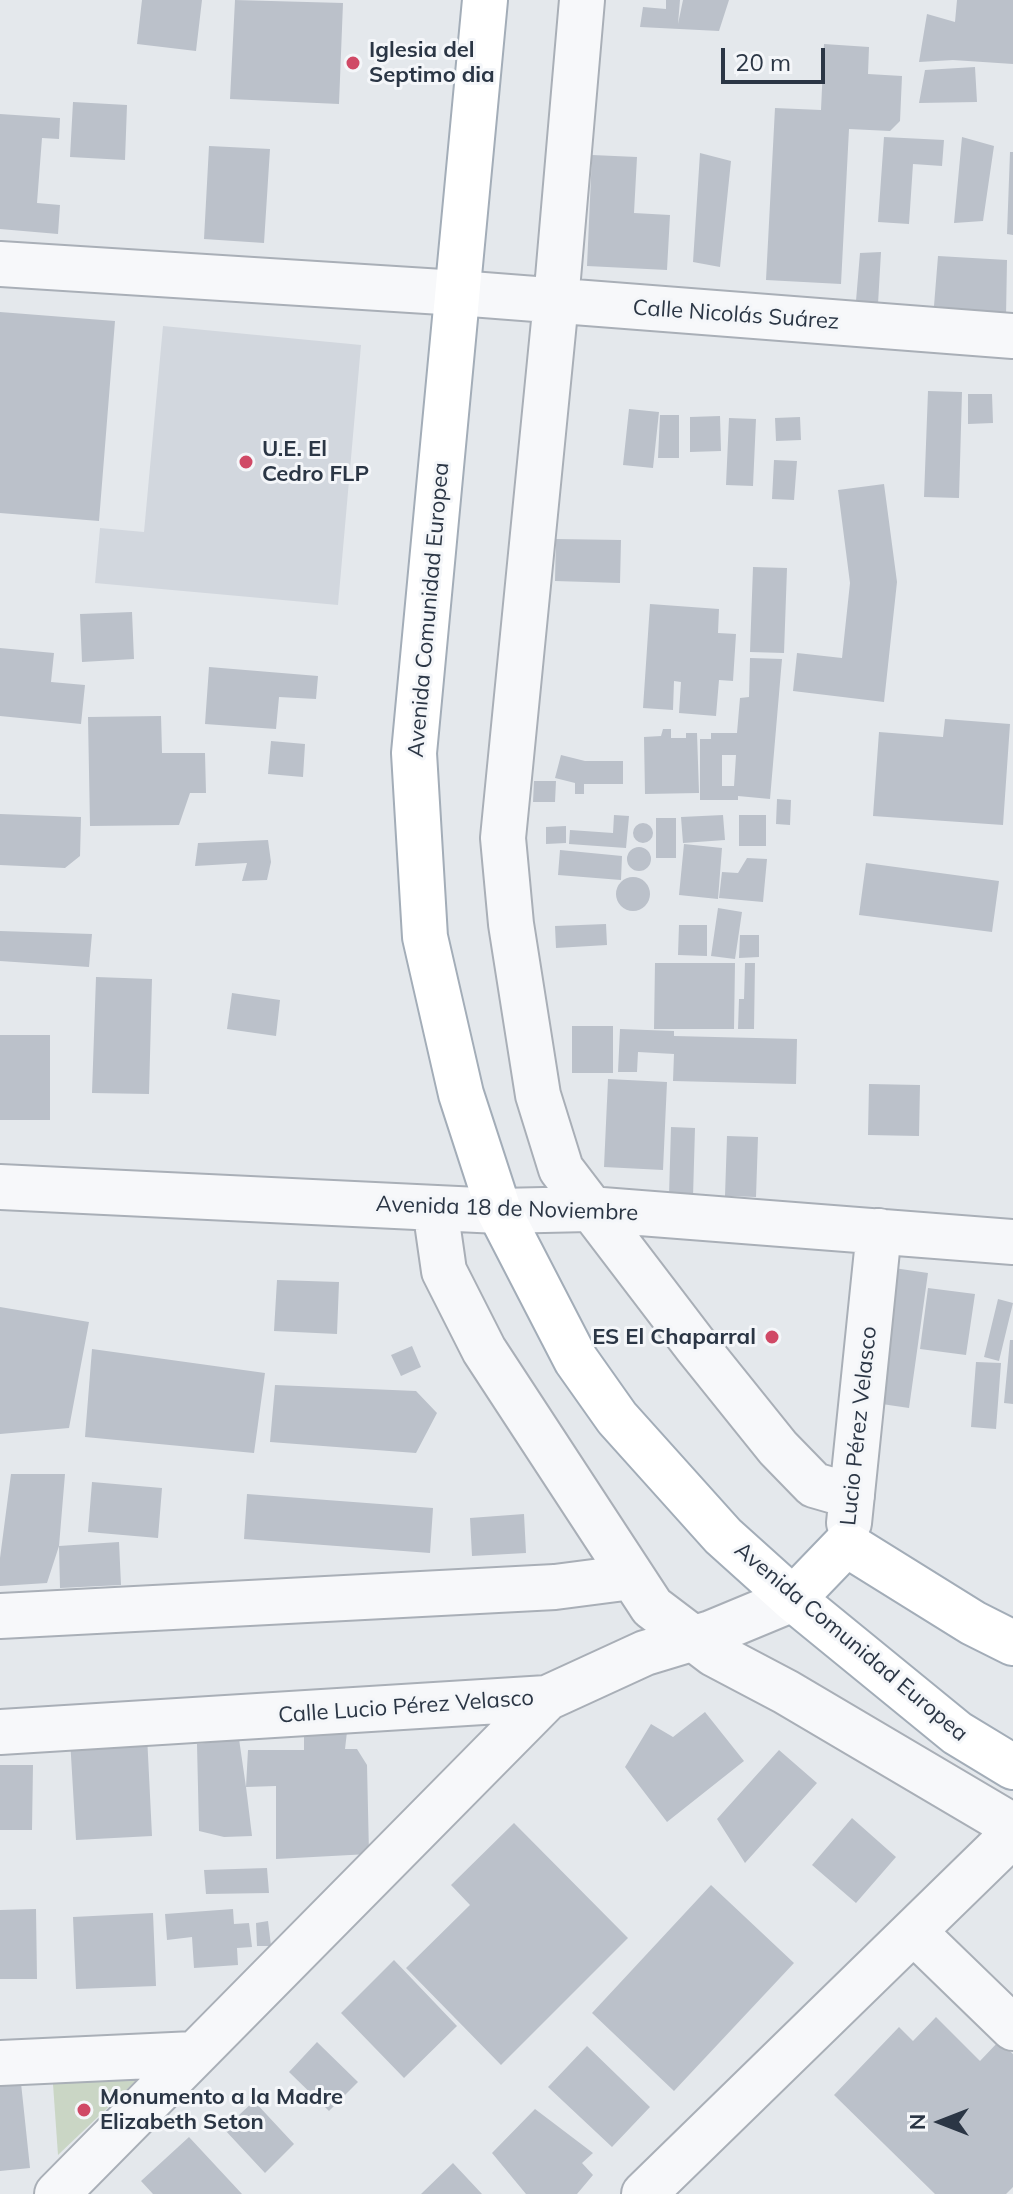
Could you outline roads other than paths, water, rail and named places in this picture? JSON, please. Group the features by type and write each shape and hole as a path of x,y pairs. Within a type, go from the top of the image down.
{"main road":[{"name":"Avenida Comunidad Europea","path":"485,0 414,753 425,937 461,1094 499,1211 576,1360 617,1418 723,1536 793,1599 957,1733 1013,1767"},
{"name":"Lucio Pérez Velasco","path":"793,1599 846,1544"},
{"path":"846,1544 973,1623 1013,1643"}],"street":[{"path":"582,0 503,838 511,924 538,1095 561,1169 589,1209 778,1448 814,1485 852,1496"},
{"name":"Calle Nicolás Suárez","path":"0,264 458,293 1013,336"},
{"name":"Avenida 18 de Noviembre","path":"0,1187 499,1211 589,1209 1013,1242"},
{"path":"435,1208 444,1271 484,1350 652,1607 714,1654 786,1692 1013,1826 1007,1840 654,2191"},
{"name":"Lucio Pérez Velasco","path":"846,1544 879,1231"},
{"path":"0,1616 555,1587 632,1577"},
{"name":"Calle Lucio Pérez Velasco","path":"0,1732 547,1698 645,1653 793,1599"},
{"path":"57,2194 547,1698"},
{"path":"914,1932 1013,2028"},
{"path":"0,2063 194,2054"}],"place":[{"name":"Iglesia del Septimo dia","path":"353,63"},
{"name":"U.E. El Cedro FLP","path":"246,462"},
{"name":"ES El Chaparral","path":"772,1337"},
{"name":"Monumento a la Madre Elizabeth Seton","path":"84,2110"}]}
